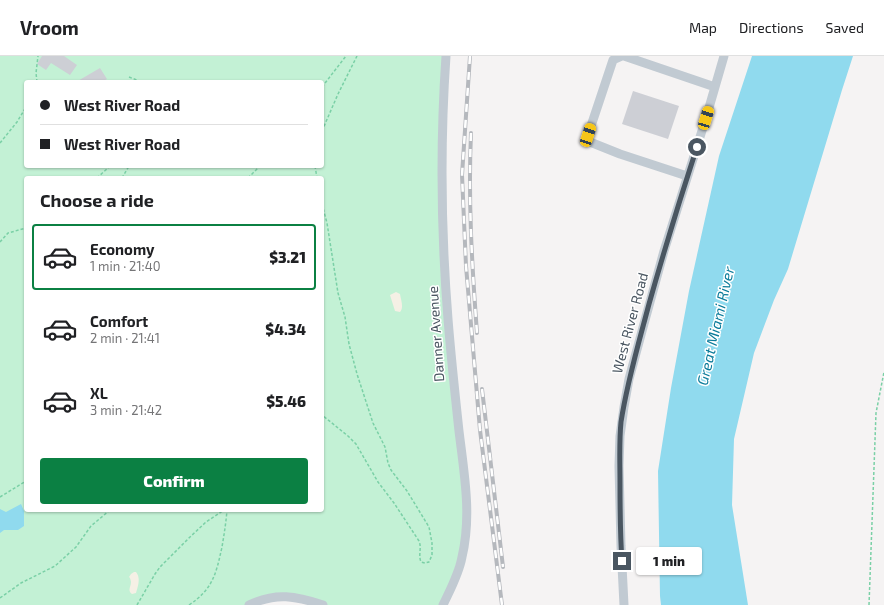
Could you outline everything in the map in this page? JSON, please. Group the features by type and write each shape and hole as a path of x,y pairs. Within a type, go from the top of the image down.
{"street":[{"name":"Danner Avenue","path":"443,605 460,566 466,539 467,515 466,490 453,384 443,224 442,166 446,56"},
{"path":"687,176 620,154 590,142 588,135 613,60 623,56 715,87"},
{"name":"West River Road","path":"624,605 619,451 622,422 630,379 642,330 664,251 724,56"},
{"path":"249,605 268,598 289,596 324,605"}],"path":[{"path":"37,80 38,56"},
{"path":"324,84 346,56"},
{"path":"324,126 357,56"},
{"path":"128,77 136,80"},
{"path":"0,143 17,122 24,110"},
{"path":"99,176 108,168"},
{"path":"250,176 258,168"},
{"path":"324,211 338,293 345,317 357,374 373,423 385,447 389,466 407,491 431,532 432,555 429,562 425,564 421,562 421,547 418,541 394,503 378,482 356,444 324,416"},
{"path":"0,242 8,233 24,229"},
{"path":"870,605 876,413 884,372"},
{"path":"0,497 24,483"},
{"path":"0,598 21,583 56,566 76,547 91,526 108,512"},
{"path":"137,605 160,568 206,522 221,512"},
{"path":"189,605 207,589 215,576 218,568 228,512"}],"green space":[{"path":"0,56 446,56 443,224 467,530 443,605 323,605 289,596 249,605 0,605"}],"sand":[{"path":"396,292 400,294 402,308 400,312 395,311 390,295"},
{"path":"134,572 138,574 139,582 136,593 132,594 129,590 131,582 129,577"}],"water":[{"name":"Great Miami River","path":"752,56 853,56 788,269 774,300 754,353 734,439 732,505 748,605 661,605 658,471 671,388 689,291 719,156"},
{"path":"21,504 24,511 24,526 18,530 4,530 0,533 0,509 6,512"}],"building":[{"path":"42,56 64,56 77,65 70,75 51,63 46,70 37,64"},
{"path":"100,68 107,79 105,80 79,80"},
{"path":"633,91 679,106 668,139 622,124"}],"railway":[{"path":"470,56 462,175 466,266 480,430 502,605"},
{"path":"471,133 471,233 477,333"},
{"path":"482,389 503,567"}],"route":[{"path":"622,561 619,451 624,407 642,330 664,251 697,147"}]}
